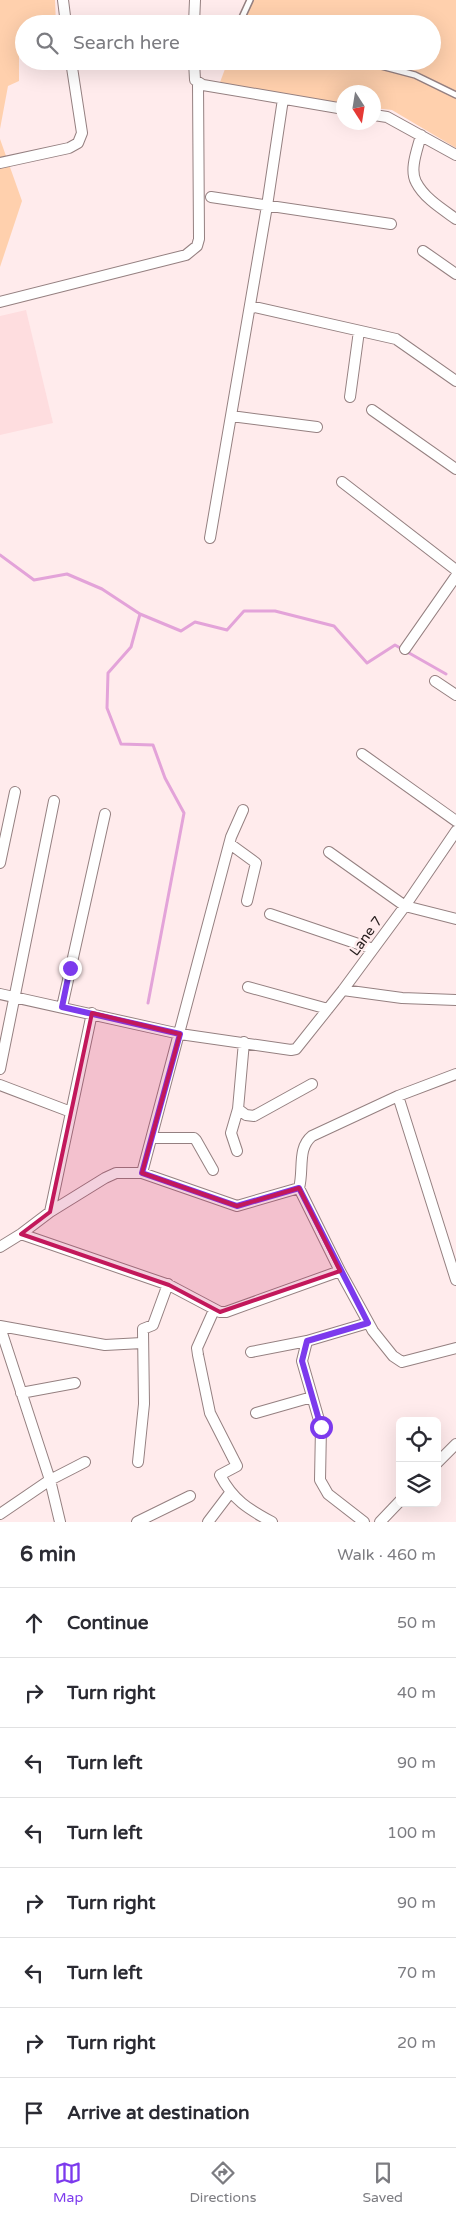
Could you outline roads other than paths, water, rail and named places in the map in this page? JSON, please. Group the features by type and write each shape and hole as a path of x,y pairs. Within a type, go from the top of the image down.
{"street":[{"path":"63,0 65,15"},
{"path":"194,15 195,0"},
{"path":"0,163 69,148 78,143 82,134 73,70"},
{"path":"0,302 186,255 194,250 199,239 198,83 194,76 194,70"},
{"path":"198,83 336,109"},
{"path":"210,538 267,206 283,99"},
{"path":"381,116 387,117 456,154"},
{"path":"421,135 414,165 415,181 435,204 456,219"},
{"path":"211,197 391,224"},
{"path":"423,251 456,274"},
{"path":"250,306 396,339 456,381"},
{"path":"350,397 359,331"},
{"path":"372,410 456,469"},
{"path":"231,416 316,427"},
{"path":"342,482 456,570"},
{"path":"405,648 456,576"},
{"path":"435,680 456,695"},
{"path":"362,754 456,822"},
{"path":"0,862 15,792"},
{"path":"0,1069 54,800"},
{"path":"142,1173 230,844 243,810"},
{"path":"62,1007 105,814"},
{"name":"Lane 7","path":"244,1042 292,1050 299,1045 343,990 405,906 456,831"},
{"path":"230,844 256,863 247,902"},
{"path":"329,852 405,906 456,919"},
{"path":"270,914 373,949"},
{"path":"248,987 328,1009"},
{"path":"343,990 402,998 456,1000"},
{"path":"0,994 180,1034 244,1042 238,1109 231,1133 237,1151"},
{"path":"50,1212 92,1013"},
{"path":"456,1074 398,1096 312,1136 305,1142 299,1188 368,1323 393,1356 402,1362 456,1348"},
{"path":"238,1109 246,1115 254,1116 312,1084"},
{"path":"0,1085 71,1112"},
{"path":"398,1096 456,1280"},
{"path":"152,1138 194,1138 213,1170"},
{"path":"0,1247 22,1234 50,1212 116,1173 142,1173 237,1206 299,1188"},
{"path":"22,1234 168,1284 214,1310 226,1312 340,1270"},
{"path":"138,1462 144,1404 142,1343 144,1329 153,1325 168,1284"},
{"path":"214,1310 197,1348 210,1413 237,1466 220,1476 230,1493 243,1505 272,1522"},
{"path":"251,1352 307,1341 368,1323"},
{"path":"60,1522 50,1480 0,1326 105,1345 142,1343"},
{"path":"307,1341 302,1361 321,1427 320,1480 323,1488 364,1522"},
{"path":"21,1393 75,1383"},
{"path":"256,1413 312,1396"},
{"path":"438,1462 456,1444"},
{"path":"0,1514 50,1480 84,1462"},
{"path":"208,1522 230,1493"},
{"path":"137,1522 190,1496"},
{"path":"380,1522 396,1505"}],"lane":[{"path":"242,15 250,0"},
{"path":"396,70 415,75 456,95"}],"waterway":[{"path":"0,555 34,580 67,574 102,589 140,614 131,647 108,673 107,708 121,744 153,745 165,778 184,813 148,1003"},
{"path":"140,614 181,631 195,622 227,630 244,611 275,611 334,626 367,663 395,645 446,674"}]}
